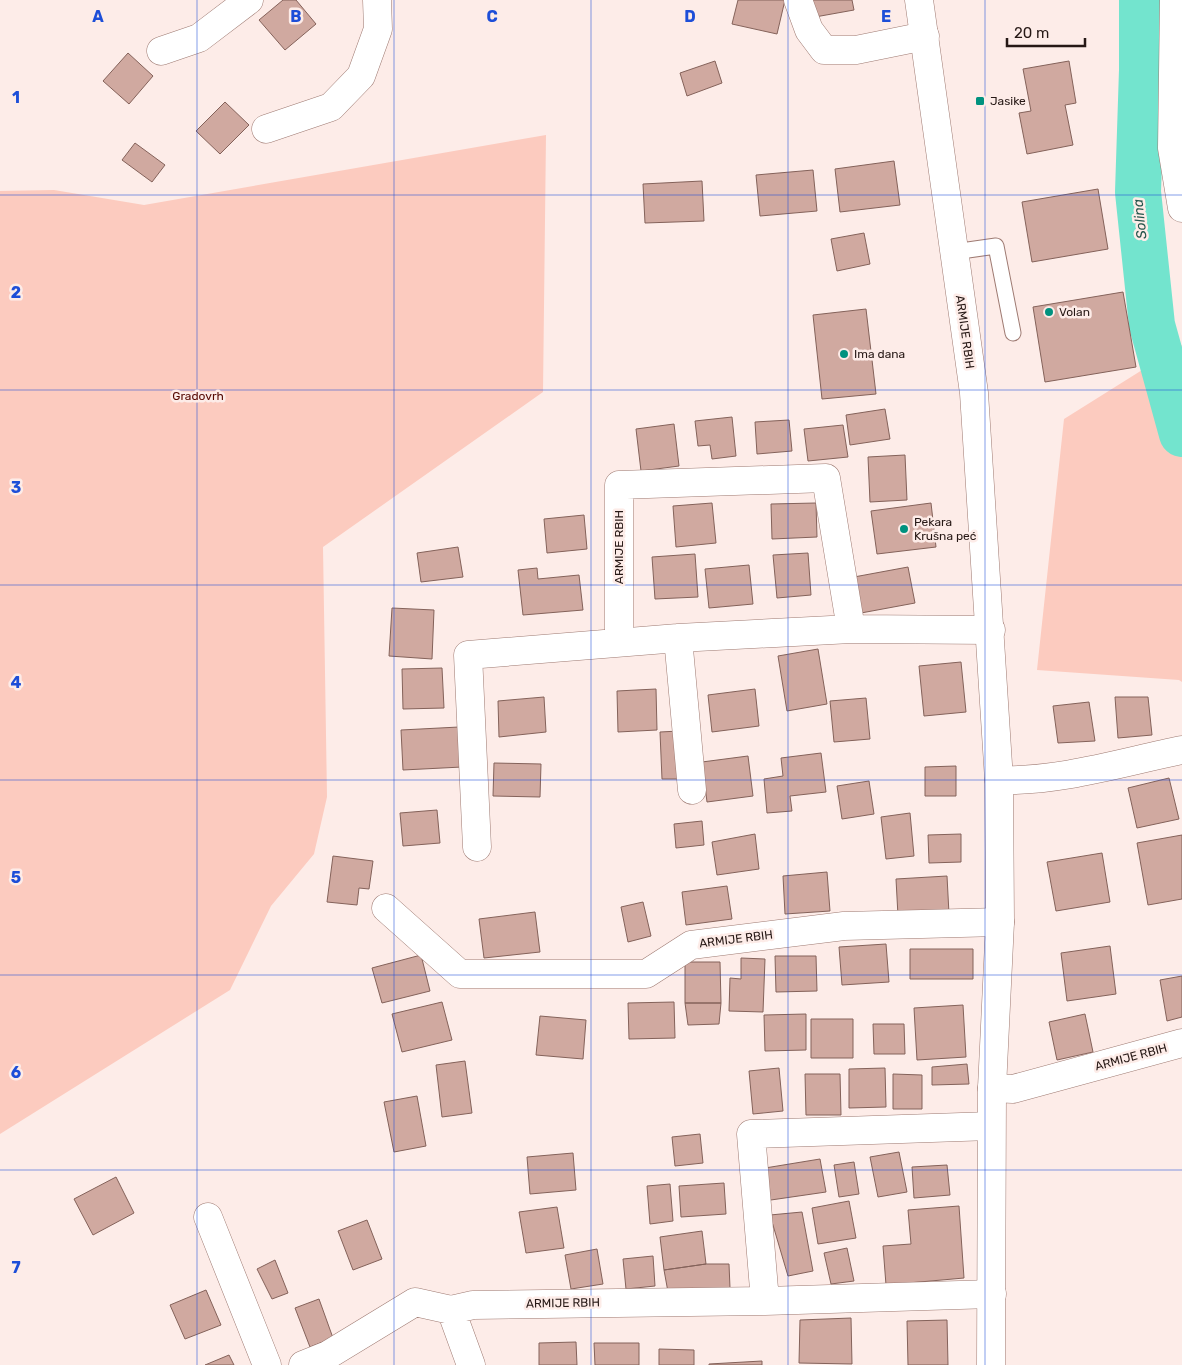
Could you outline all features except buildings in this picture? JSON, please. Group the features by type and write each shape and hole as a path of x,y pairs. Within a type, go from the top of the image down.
{"street":[{"path":"161,51 199,38 249,0"},
{"path":"266,129 331,107 361,76 378,29 377,0"},
{"path":"798,0 809,30 824,50 856,50 925,36"},
{"name":"ARMIJE RBIH","path":"919,0 974,393 1000,780 1000,922 991,1126 991,1365"},
{"path":"1174,0 1172,148 1182,208"},
{"name":"ARMIJE RBIH","path":"619,641 619,485 826,478 850,630"},
{"path":"477,847 468,655 619,641 678,638 850,630 991,630"},
{"path":"678,638 692,790"},
{"path":"1000,780 1023,781 1058,776 1182,750"},
{"name":"ARMIJE RBIH","path":"386,908 460,974 646,974 691,944 844,926 1000,922"},
{"name":"ARMIJE RBIH","path":"992,1088 1013,1089 1182,1043"},
{"path":"765,1301 751,1134 991,1126"},
{"path":"208,1217 268,1365"},
{"name":"ARMIJE RBIH","path":"303,1365 328,1355 415,1302 450,1310 473,1305 765,1301 992,1294"},
{"path":"450,1310 471,1365"}],"lane":[{"path":"954,252 996,246 1013,333"}],"green space":[{"name":"Gradovrh","path":"546,135 543,392 323,547 327,797 314,854 271,906 230,990 0,1134 0,191 54,190 144,205"},
{"path":"1182,345 1182,682 1179,680 1037,670 1064,419"}],"waterway":[{"name":"Solina","path":"1142,0 1138,192 1152,325 1182,434"}],"place":[{"name":"Jasike","path":"980,101"},
{"name":"Volan","path":"1049,312"},
{"name":"Ima dana","path":"844,354"},
{"name":"Pekara Krušna peć","path":"904,529"}]}
